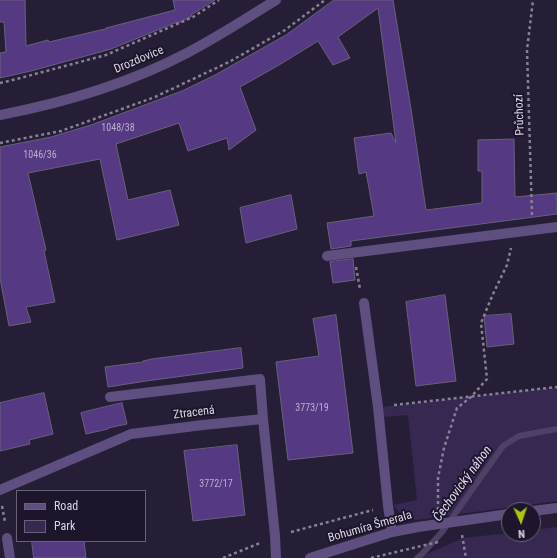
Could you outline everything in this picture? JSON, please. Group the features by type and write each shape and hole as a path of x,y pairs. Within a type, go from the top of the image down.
{"street":[{"name":"Drozdovice","path":"0,114 28,109 105,88 150,70 186,54 276,0"},
{"path":"327,256 557,227"},
{"path":"364,303 378,407 392,532"},
{"path":"110,397 260,379 276,558"},
{"name":"Ztracená","path":"1,495 131,434 263,418"},
{"path":"541,510 557,508"},
{"name":"Bohumíra Šmerala","path":"310,558 392,532 501,515"},
{"path":"7,538 10,558"}],"path":[{"path":"0,83 106,55 193,17 219,0"},
{"path":"0,143 61,131 155,97 229,62 285,30 325,0"},
{"name":"Průchozí","path":"533,0 527,50 533,230"},
{"path":"438,524 438,478 444,448 458,408 471,397 487,379 481,323 507,265 514,233"},
{"path":"354,252 361,297 364,303"},
{"path":"378,407 557,387"},
{"path":"1,495 7,538"},
{"path":"223,558 275,536 388,506"},
{"path":"462,535 466,558"},
{"path":"371,558 439,542"}],"green space":[{"path":"557,387 557,501 541,503 501,502 501,508 415,520 400,513 393,505 417,500 408,415 383,417 382,407"},
{"path":"557,527 557,558 418,558 463,538 501,534 501,542 541,542 541,529"}],"building":[{"path":"0,0 25,0 26,46 48,40 49,42 105,29 175,10 173,0 215,0 191,15 192,16 177,24 177,22 111,49 0,78 0,53 6,52 4,22 0,22"},
{"path":"334,0 393,0 426,210 482,203 482,171 478,171 478,140 514,139 515,197 557,193 557,214 351,241 351,246 331,249 327,223 374,216 366,172 359,174 354,138 391,133 396,143 378,8 338,37 350,58 333,65 318,41 240,87 256,130 229,150 227,138 188,151 179,123 116,144 128,200 170,190 179,225 117,240 100,159 28,173 46,250 44,251 55,302 26,307 31,322 9,326 0,278 0,147 51,137 91,125 182,91 215,75 286,35"},
{"path":"291,195 297,229 246,243 240,208"},
{"path":"353,259 355,280 333,283 330,262"},
{"path":"445,295 456,381 416,386 406,302"},
{"path":"511,314 514,344 487,347 484,316"},
{"path":"336,315 353,453 288,460 276,362 319,356 313,319"},
{"path":"241,348 243,368 108,387 105,367 143,362 152,359"},
{"path":"44,393 53,434 29,440 30,444 0,451 0,403"},
{"path":"122,403 127,424 86,434 81,413"},
{"path":"237,445 245,515 193,521 184,451"},
{"path":"32,542 84,542 86,558 34,558"}],"waterway":[{"name":"Čechovický náhon","path":"417,558 442,532 503,446 519,436 557,429"}]}
